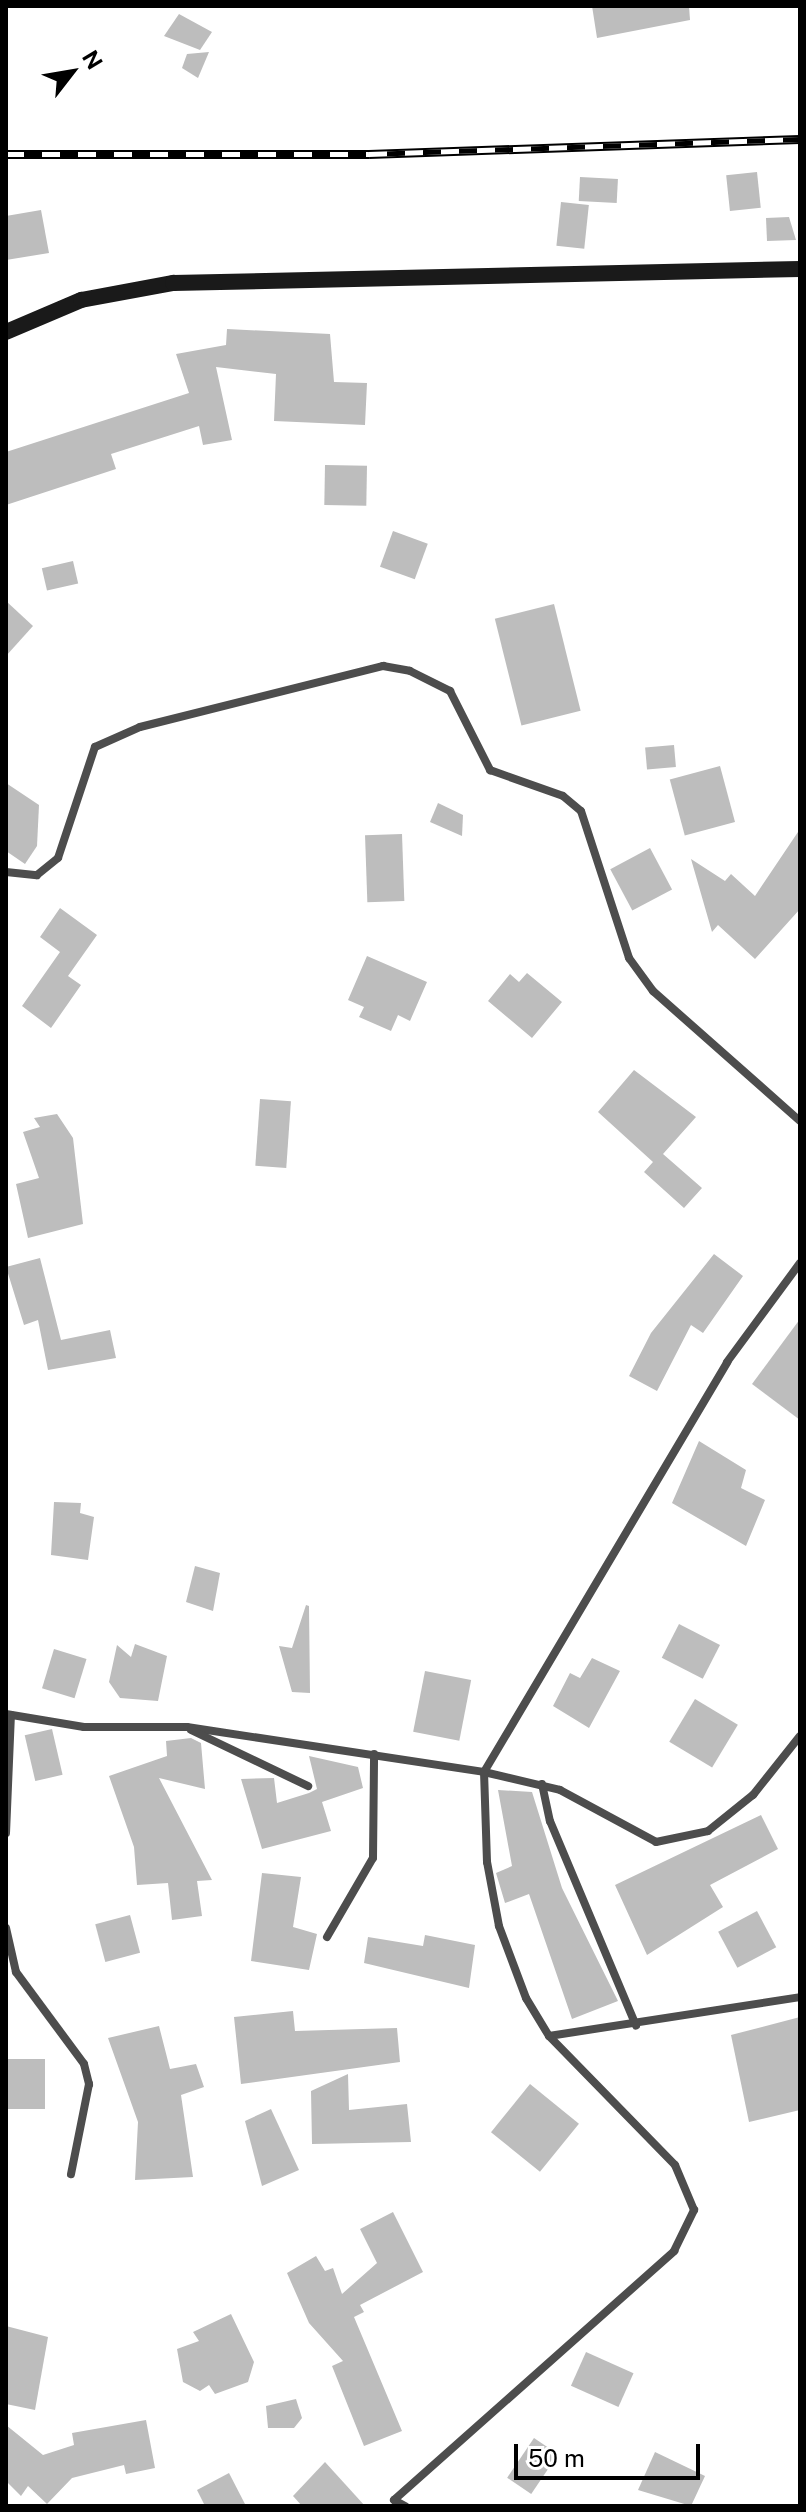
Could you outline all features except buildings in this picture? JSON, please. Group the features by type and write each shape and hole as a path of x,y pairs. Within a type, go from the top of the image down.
{"street":[{"path":"6,332 81,300 173,283 800,269"},
{"path":"6,872 37,875 58,858 95,747 140,727 383,666 410,671 450,691 490,770 563,796 581,811 629,958 653,991 800,1121"},
{"path":"395,2503 674,2251 694,2210 675,2165 549,2036 499,1926 482,1832 484,1772 727,1362 800,1263"},
{"path":"6,1833 8,1714 84,1727 187,1727 484,1772 542,1784 656,1842 683,1842 753,1795 800,1736"},
{"path":"187,1727 308,1786"},
{"path":"327,1937 373,1858 374,1754"},
{"path":"542,1784 550,1821 636,2026"},
{"path":"6,1928 16,1972 74,2043 89,2084 71,2174"},
{"path":"549,2036 636,2026 800,1997"},
{"path":"395,2503 405,2506"}],"railway":[{"path":"6,154 369,154 800,139"}]}
